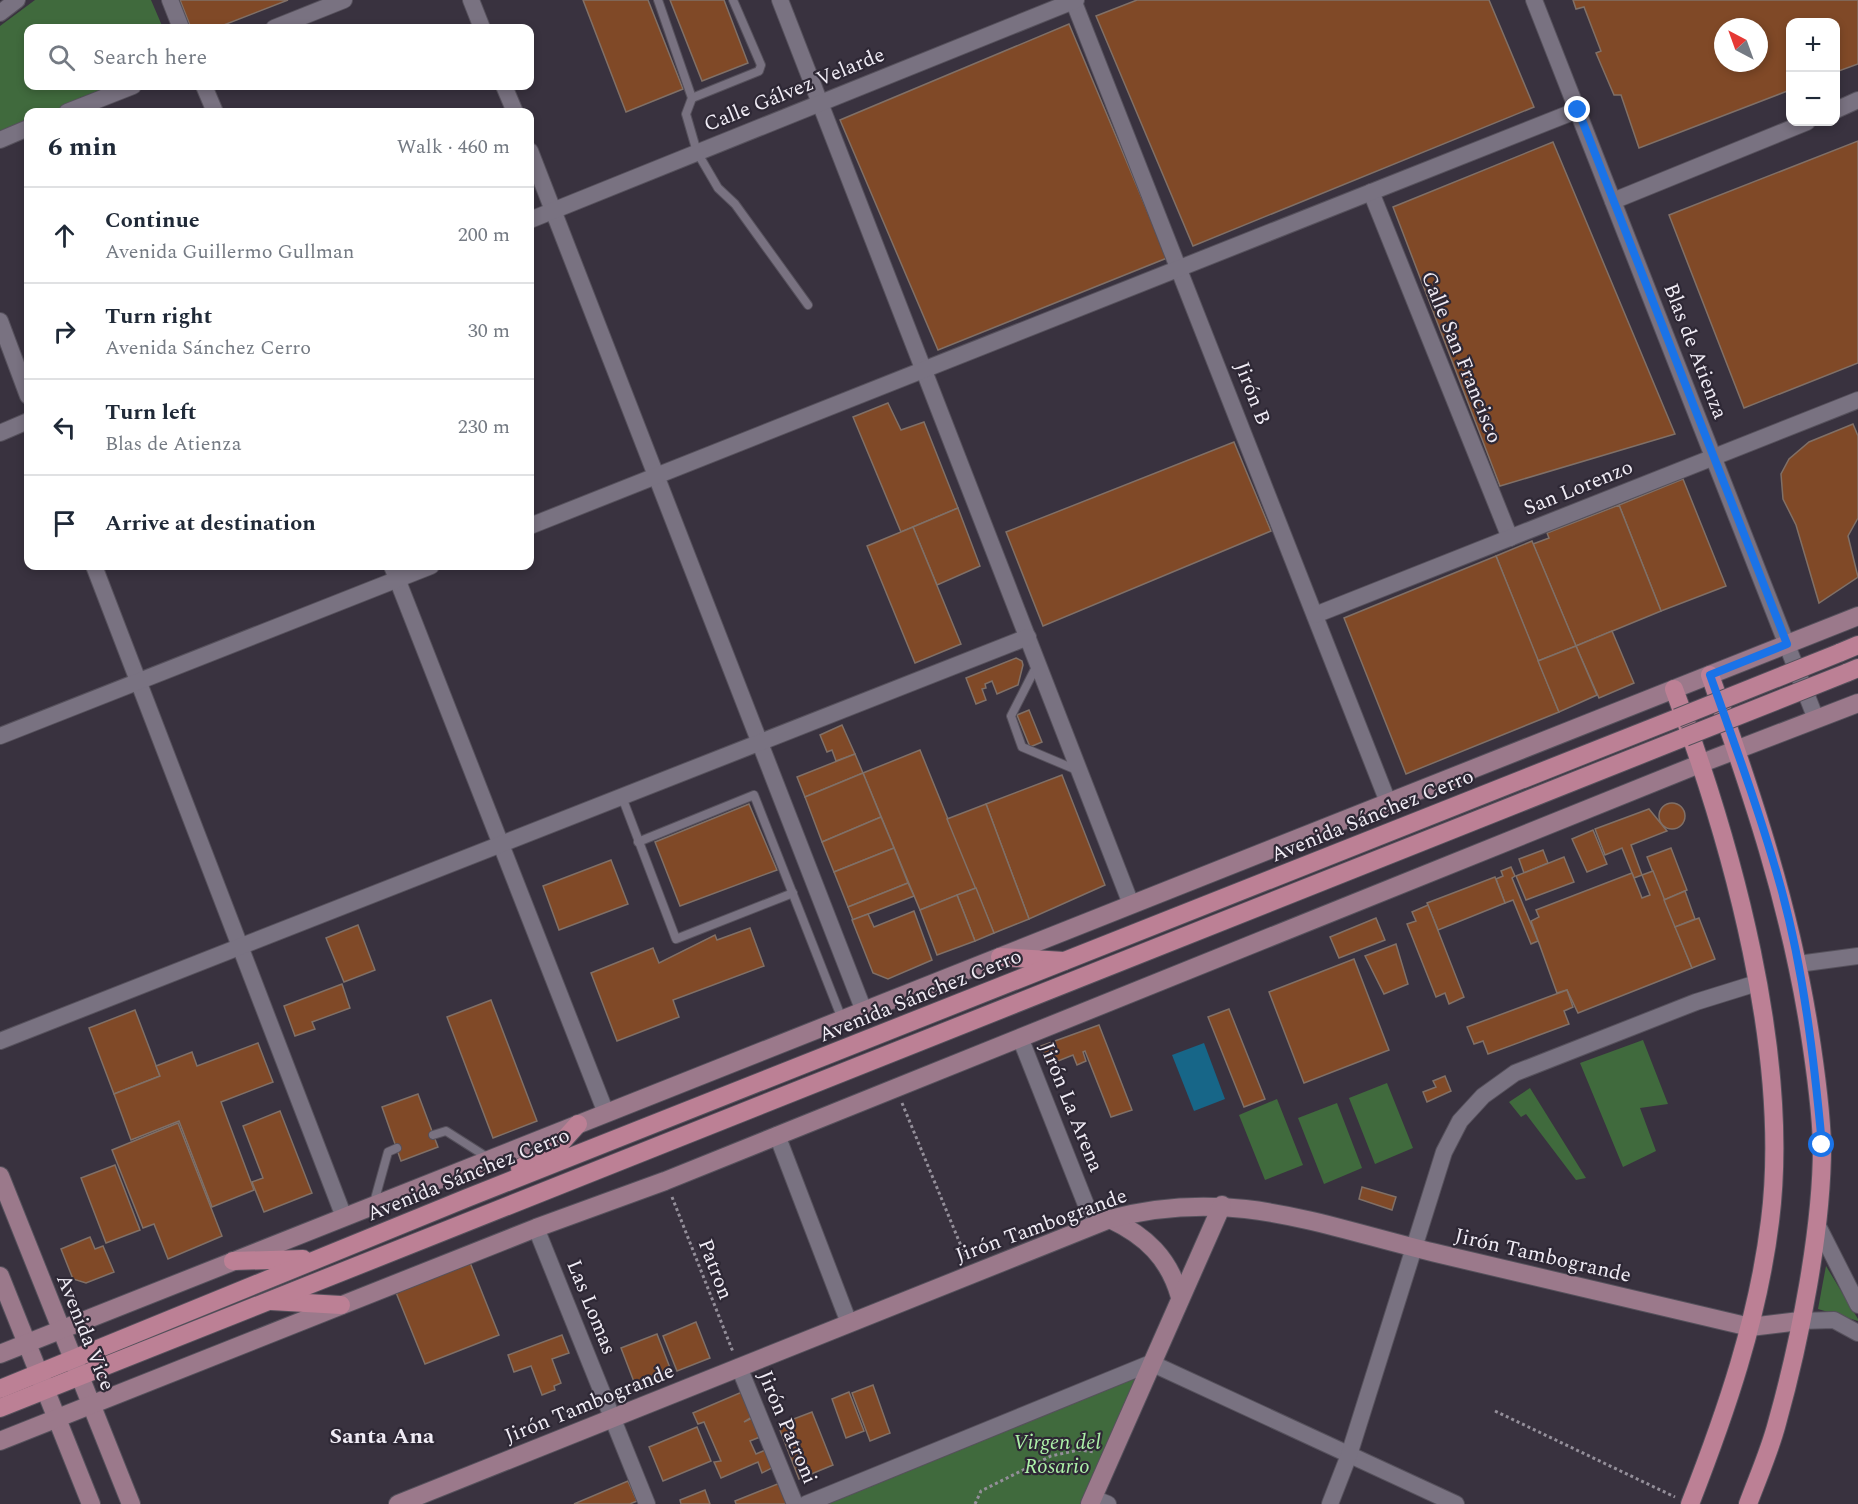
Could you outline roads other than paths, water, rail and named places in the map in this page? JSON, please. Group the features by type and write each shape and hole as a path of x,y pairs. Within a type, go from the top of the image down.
{"main road":[{"name":"Avenida Sánchez Cerro","path":"0,1354 1858,616"},
{"name":"Avenida Sánchez Cerro","path":"76,1368 314,1259 1858,645"},
{"name":"Avenida Sánchez Cerro","path":"0,1408 41,1382 76,1368 266,1301 1852,670"},
{"path":"1710,675 1781,888 1798,964 1814,1060 1822,1145 1817,1224 1800,1321 1777,1424 1748,1504"},
{"path":"1674,689 1702,763 1739,900 1757,983 1770,1069 1775,1141 1770,1221 1750,1327 1725,1413 1685,1501"},
{"path":"0,1441 536,1228 665,1181 1021,1040 1702,763 1858,703"},
{"path":"1000,957 1068,961"},
{"path":"467,1198 560,1144 578,1124"},
{"name":"Avenida Vice","path":"0,1176 131,1504"},
{"path":"1097,1502 1151,1363 1222,1205"},
{"name":"Jirón Tambogrande","path":"398,1504 1102,1222 1176,1206 1222,1205 1293,1216 1414,1248 1750,1327 1800,1321"},
{"path":"1102,1222 1143,1237 1156,1249 1171,1272 1180,1297"},
{"path":"233,1261 314,1259"},
{"path":"0,1276 90,1504"},
{"path":"266,1301 341,1305"},
{"name":"Avenida Sánchez Cerro","path":"0,1389 41,1382"}],"street":[{"path":"0,13 17,0"},
{"path":"170,0 179,24"},
{"path":"283,24 344,0"},
{"path":"471,0 480,24"},
{"path":"780,0 1131,904"},
{"name":"Calle Gálvez Velarde","path":"534,218 1074,0"},
{"name":"Jirón B","path":"1074,0 1388,802"},
{"name":"Blas de Atienza","path":"1534,0 1816,719"},
{"path":"77,108 123,90"},
{"path":"206,90 213,108"},
{"path":"506,90 512,108"},
{"path":"1840,108 1858,100"},
{"path":"534,524 1578,110"},
{"path":"1614,201 1797,126"},
{"path":"0,140 24,130"},
{"path":"534,161 864,1011"},
{"name":"Calle San Francisco","path":"1371,192 1510,538"},
{"path":"0,321 24,385"},
{"name":"San Lorenzo","path":"1315,615 1858,400"},
{"path":"0,433 24,423"},
{"path":"96,570 344,1217"},
{"path":"0,736 138,681 395,572 606,1113"},
{"path":"0,1041 1028,638"},
{"path":"1798,964 1858,956"},
{"path":"1330,1504 1349,1455 1444,1152 1460,1121 1483,1096 1515,1073 1696,1002 1757,983"},
{"name":"Jirón La Arena","path":"1021,1040 1102,1222"},
{"path":"777,1135 849,1323"},
{"path":"1817,1224 1858,1305"},
{"name":"Las Lomas","path":"536,1228 647,1504"},
{"path":"1800,1321 1834,1320 1858,1333"},
{"path":"806,1504 1151,1363 1456,1504"},
{"name":"Jirón Patroni","path":"739,1367 795,1504"}],"lane":[{"path":"658,0 692,98 686,114 697,152 718,188 735,204 808,305"},
{"path":"692,98 759,70 761,65 733,0"},
{"path":"1038,663 1011,716 1022,747 1079,771"},
{"path":"638,842 754,795 842,1019"},
{"path":"622,797 676,939 793,893"},
{"path":"433,1135 446,1131 491,1159"},
{"path":"373,1206 388,1152 397,1149"}],"water":[{"path":"1204,1043 1225,1099 1194,1111 1172,1055"}],"district":[{"name":"Santa Ana","path":"382,1435"}],"park label":[{"name":"Virgen del Rosario","path":"1057,1454"}]}
